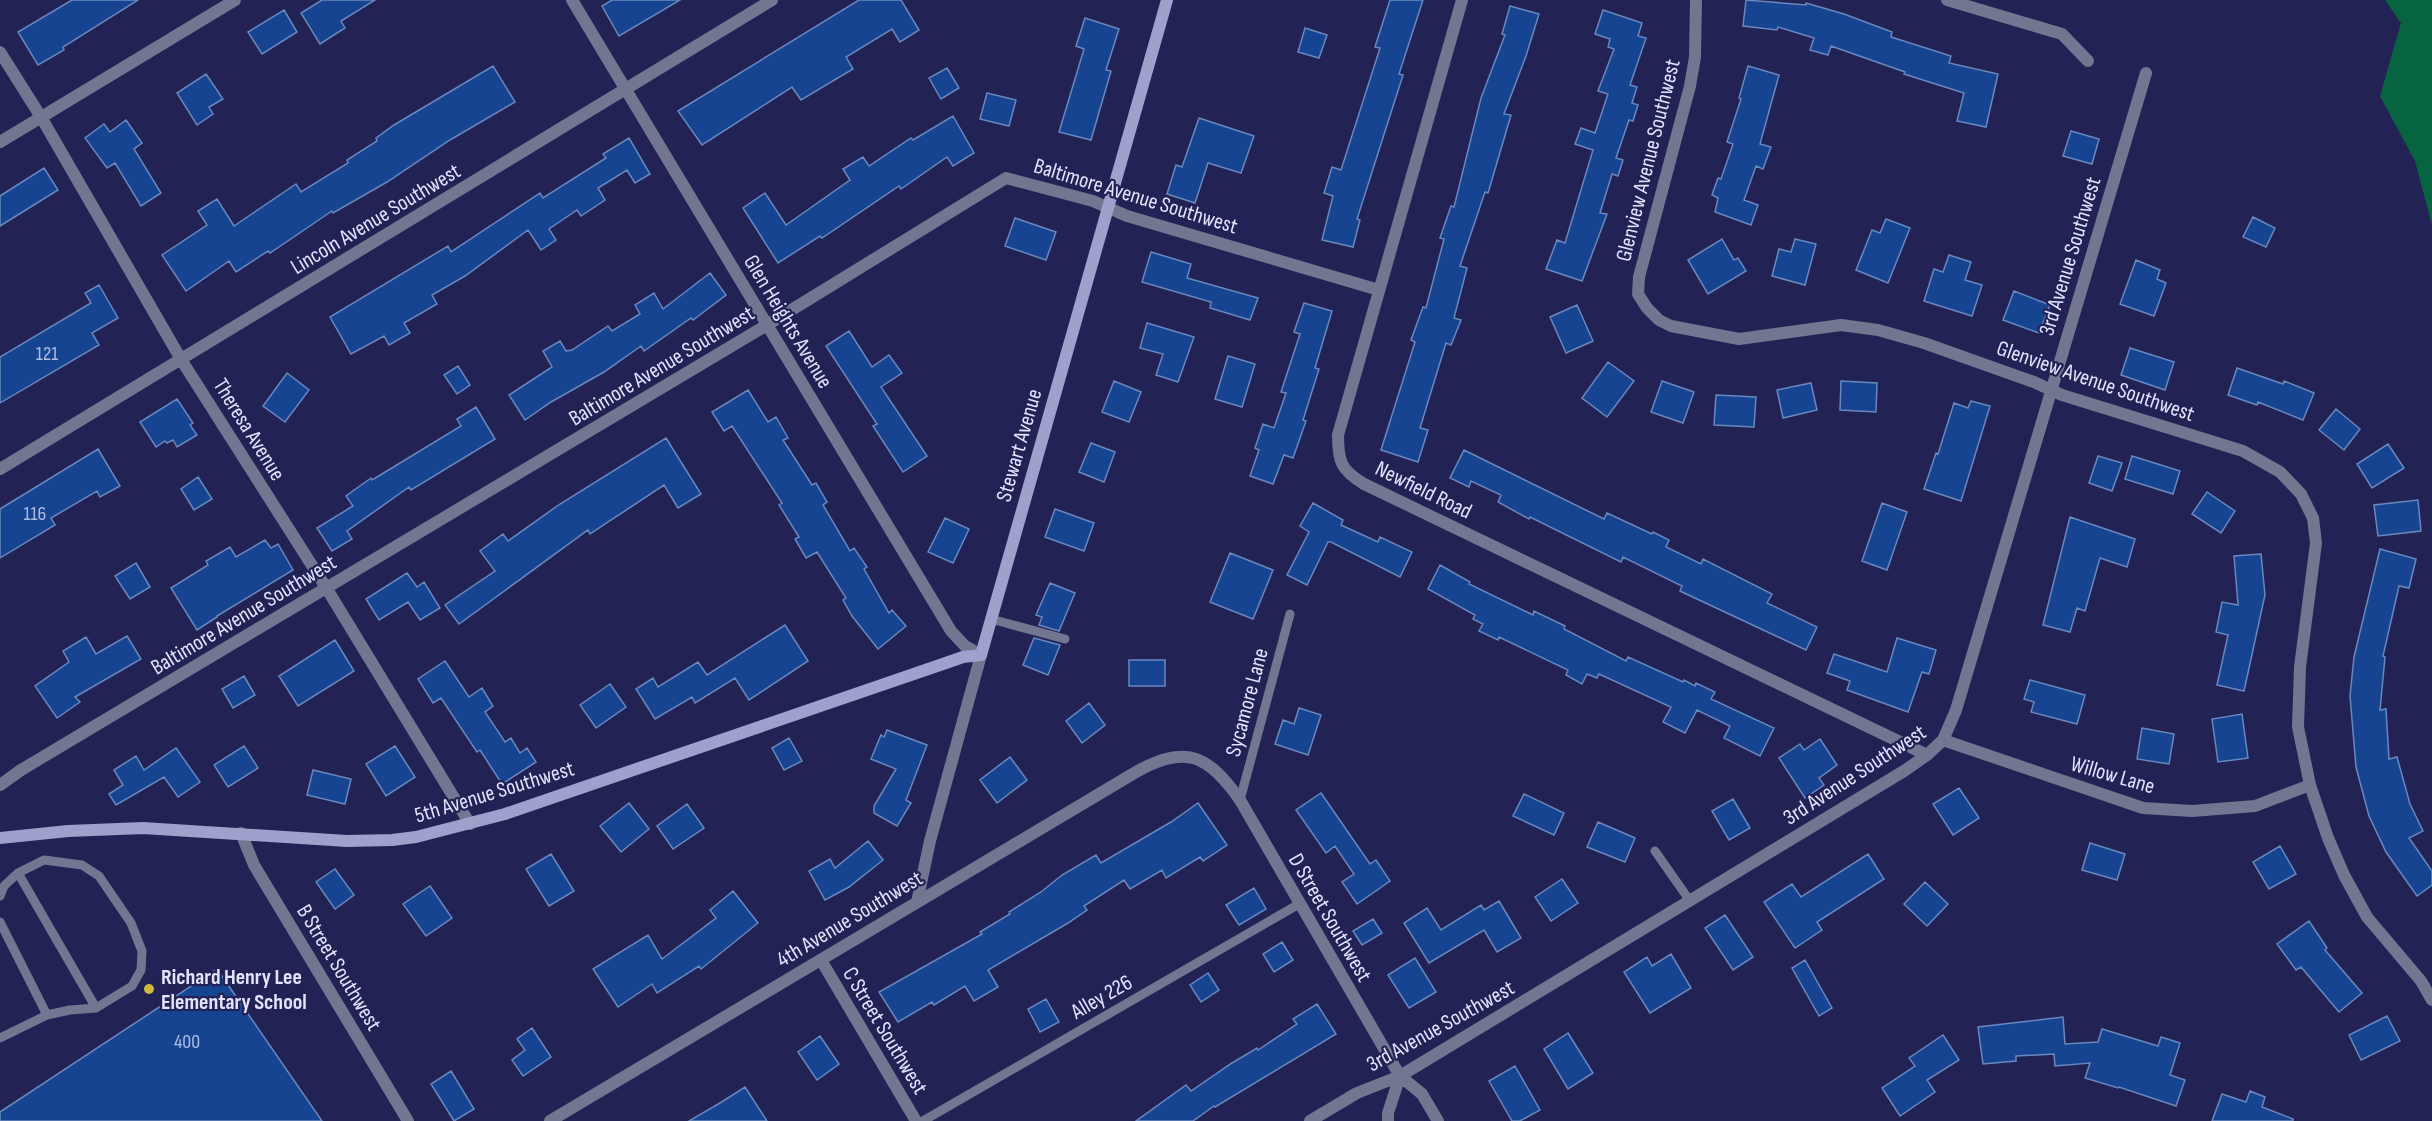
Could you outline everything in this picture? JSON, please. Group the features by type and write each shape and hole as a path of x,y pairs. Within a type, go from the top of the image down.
{"street":[{"path":"0,142 235,0"},
{"name":"Glen Heights Avenue","path":"572,0 951,631 965,646 981,655"},
{"name":"Lincoln Avenue Southwest","path":"0,469 182,361 772,0"},
{"name":"Stewart Avenue","path":"917,902 930,841 981,655 1167,0"},
{"name":"Newfield Road","path":"1462,0 1338,435 1341,465 1350,475 1364,484 1928,755"},
{"name":"Glenview Avenue Southwest","path":"1696,0 1695,57 1690,86 1639,277 1638,294 1647,308 1659,320 1671,326 1739,339 1841,325 1878,330 1924,343 2051,390 2243,451 2280,472 2301,494 2313,518 2316,543 2300,667 2298,727 2310,785 2328,838 2344,875 2367,917 2421,981 2432,1000"},
{"path":"1947,0 2062,34 2088,61"},
{"name":"Theresa Avenue","path":"0,52 41,117 182,361 327,589 470,824"},
{"name":"3rd Avenue Southwest","path":"1310,1121 1357,1093 1400,1076 1928,755 1943,740 1956,710 2146,73"},
{"name":"Baltimore Avenue Southwest","path":"0,785 21,770 767,325 1006,177 1093,201 1127,216 1379,290"},
{"name":"5th Avenue Southwest","path":"0,838 122,828 370,841 416,837 470,824 963,657 981,655"},
{"name":"Willow Lane","path":"1943,740 2143,808 2192,811 2255,806 2310,785"},
{"name":"D Street Southwest","path":"1171,756 1182,756 1207,764 1226,780 1240,800 1400,1076 1422,1094 1438,1121"},
{"name":"4th Avenue Southwest","path":"550,1121 1136,772 1162,758 1171,756"},
{"name":"B Street Southwest","path":"241,833 254,865 408,1121"},
{"name":"C Street Southwest","path":"821,960 916,1121"},
{"path":"1388,1121 1388,1113 1400,1076"}],"lane":[{"name":"Sycamore Lane","path":"1240,800 1290,614"},
{"path":"991,619 1065,639"},
{"path":"1655,851 1690,901"},
{"path":"0,896 4,886 18,873 44,860 82,865 99,876 131,923 142,951 141,970 132,986 96,1008 47,1015 0,1038"},
{"path":"18,873 96,1008"},
{"name":"Alley 226","path":"923,1121 1299,904"},
{"path":"0,922 47,1015"}],"green space":[{"path":"2385,0 2432,0 2432,225 2415,161 2380,96 2401,23"}],"building":[{"path":"72,0 138,0 38,65 18,32"},
{"path":"322,0 375,0 341,21 345,28 320,44 301,13"},
{"path":"612,0 680,0 619,36 602,6"},
{"path":"859,0 901,0 919,30 900,42 892,29 846,57 853,69 801,100 792,87 702,145 678,111"},
{"path":"1390,0 1423,0 1399,74 1403,75 1357,219 1360,220 1353,247 1322,240 1333,196 1324,193 1332,167 1341,170 1380,48 1375,47"},
{"path":"1746,0 1806,5 1806,3 1844,14 1892,32 1891,37 1951,56 1949,63 1998,74 1986,127 1957,121 1964,93 1904,74 1905,72 1831,46 1828,55 1810,50 1814,38 1778,27 1777,30 1743,26"},
{"path":"1510,6 1539,14 1504,114 1511,115 1488,193 1485,192 1460,266 1467,268 1454,318 1461,320 1451,345 1446,343 1420,428 1428,430 1418,462 1381,450 1415,342 1411,340 1423,307 1426,308 1444,239 1440,238 1451,206 1454,207 1481,98 1505,35 1502,34"},
{"path":"284,10 297,32 262,54 248,32"},
{"path":"1603,10 1642,23 1638,36 1646,38 1630,85 1637,87 1632,103 1638,105 1633,121 1629,120 1616,158 1623,160 1618,176 1612,174 1600,213 1607,214 1582,281 1546,269 1557,240 1565,243 1593,150 1575,144 1581,128 1595,133 1608,94 1598,91 1614,49 1608,47 1610,39 1595,34"},
{"path":"1085,18 1119,29 1106,70 1111,71 1091,140 1059,132 1084,49 1076,46"},
{"path":"1305,28 1327,35 1319,58 1298,52"},
{"path":"493,66 515,102 450,140 387,182 333,213 332,211 270,253 268,251 236,272 229,261 186,291 162,255 207,225 198,211 217,199 234,226 296,184 301,192 348,163 347,160 377,141 376,138 394,125"},
{"path":"1748,66 1779,75 1760,144 1771,147 1763,169 1756,166 1744,200 1758,205 1751,225 1715,212 1718,198 1712,195 1718,178 1721,179 1733,144 1727,142 1741,99 1739,98"},
{"path":"947,68 959,88 941,99 929,78"},
{"path":"206,74 223,99 209,107 213,114 197,125 177,93"},
{"path":"987,93 1016,100 1009,126 980,119"},
{"path":"953,116 974,153 953,166 947,157 901,189 899,186 822,238 820,236 778,263 743,208 765,193 786,225 850,180 843,169 863,157 869,166 911,138 913,140"},
{"path":"1199,118 1254,136 1241,173 1208,163 1195,203 1167,194 1176,165 1182,167"},
{"path":"126,120 142,143 134,149 161,193 141,206 115,163 107,168 85,138 104,124 110,132"},
{"path":"2071,131 2099,139 2092,164 2063,156"},
{"path":"629,138 650,174 635,183 627,170 598,188 605,200 581,216 577,210 549,229 556,240 541,250 528,230 465,276 432,295 437,304 404,323 410,333 389,345 384,336 351,354 330,317 448,246 451,252 540,193 543,198 606,158 603,154"},
{"path":"44,168 58,190 0,226 0,196"},
{"path":"2253,217 2275,228 2266,247 2243,237"},
{"path":"1015,218 1056,232 1046,260 1005,246"},
{"path":"1886,219 1910,228 1888,283 1856,270 1872,230 1880,233"},
{"path":"1722,239 1734,260 1738,258 1746,271 1708,294 1688,260"},
{"path":"1795,239 1816,244 1805,285 1772,276 1779,249 1791,252"},
{"path":"1151,252 1191,264 1187,278 1258,298 1250,320 1210,308 1211,302 1142,282"},
{"path":"1949,255 1971,262 1965,280 1982,285 1972,316 1924,301 1934,269 1943,272"},
{"path":"2136,260 2160,270 2157,279 2166,283 2154,316 2120,304"},
{"path":"710,273 726,295 693,320 691,318 644,351 641,346 604,372 551,402 525,420 509,395 552,367 543,351 560,341 566,351 572,350 608,326 612,331 640,314 635,305 654,293 663,309"},
{"path":"99,285 118,318 92,333 99,345 0,403 0,357 91,303 85,293"},
{"path":"2014,291 2050,305 2039,333 2003,320"},
{"path":"1304,303 1332,311 1315,368 1319,369 1303,420 1306,421 1293,458 1284,455 1273,484 1250,476 1259,450 1255,448 1263,424 1274,428 1286,393 1281,392 1300,334 1294,332"},
{"path":"1577,305 1593,341 1566,353 1550,317"},
{"path":"1147,323 1194,337 1178,382 1156,375 1163,354 1140,348"},
{"path":"849,331 872,367 889,355 902,373 881,387 927,456 903,472 873,426 877,424 826,346"},
{"path":"2130,348 2174,362 2165,390 2121,375"},
{"path":"1228,356 1255,364 1242,407 1215,399"},
{"path":"1608,362 1634,381 1607,417 1582,398"},
{"path":"458,366 470,385 457,394 444,375"},
{"path":"2237,368 2283,384 2284,381 2314,393 2303,420 2258,402 2257,405 2228,395"},
{"path":"287,373 309,390 285,422 263,406"},
{"path":"1114,381 1141,392 1129,422 1102,412"},
{"path":"1662,381 1694,392 1683,423 1651,412"},
{"path":"1841,381 1877,383 1876,412 1840,410"},
{"path":"1811,383 1817,410 1783,418 1777,390"},
{"path":"748,390 768,422 776,417 788,438 783,440 812,485 816,483 827,502 823,505 850,551 854,548 867,567 864,569 889,613 892,610 906,626 878,649 852,616 843,600 846,598 817,552 806,558 795,539 799,537 779,505 782,503 732,426 724,431 712,412"},
{"path":"1716,395 1756,397 1754,427 1714,425"},
{"path":"177,399 193,423 190,425 197,435 177,447 173,440 167,443 165,441 156,447 140,422"},
{"path":"1971,401 1990,406 1961,501 1924,489 1954,403 1968,408"},
{"path":"476,407 495,439 411,490 409,487 347,531 352,539 332,551 317,528 353,506 346,496 371,478 372,480 461,426 457,419"},
{"path":"2336,409 2360,429 2344,450 2319,430"},
{"path":"666,438 701,494 678,508 664,485 590,534 588,530 459,624 445,605 495,571 480,551 503,534 508,541 560,504"},
{"path":"1091,443 1115,452 1104,482 1079,472"},
{"path":"2388,444 2404,468 2372,488 2357,464"},
{"path":"98,449 120,486 100,497 97,491 51,518 55,525 0,558 0,509"},
{"path":"1464,450 1604,519 1607,513 1652,534 1653,532 1669,540 1666,547 1701,564 1703,559 1772,594 1767,603 1817,627 1806,650 1680,591 1682,586 1623,557 1621,562 1530,517 1529,519 1498,502 1501,495 1471,481 1469,487 1450,478"},
{"path":"2098,456 2122,463 2112,491 2089,483"},
{"path":"2132,456 2180,471 2173,494 2125,479"},
{"path":"198,477 212,499 194,510 181,489"},
{"path":"2207,492 2235,511 2221,533 2192,514"},
{"path":"2418,500 2421,531 2378,536 2374,505"},
{"path":"1313,503 1343,520 1341,525 1378,542 1380,537 1412,552 1400,577 1331,542 1328,542 1307,585 1287,575 1309,532 1300,526"},
{"path":"1882,503 1907,512 1887,570 1862,561"},
{"path":"1055,509 1094,523 1084,551 1045,537"},
{"path":"2070,517 2135,539 2127,567 2100,558 2085,611 2077,608 2070,632 2043,625"},
{"path":"945,518 969,529 953,563 928,552"},
{"path":"265,540 271,548 278,544 293,570 197,630 171,588 208,565 206,561 230,547 236,557"},
{"path":"2380,549 2416,559 2409,588 2399,586 2383,656 2385,657 2380,710 2386,709 2389,759 2397,757 2410,804 2423,831 2409,838 2432,871 2432,885 2417,896 2386,852 2369,816 2356,767 2350,696 2354,657"},
{"path":"1230,553 1273,570 1253,619 1210,602"},
{"path":"2261,554 2265,595 2244,691 2217,685 2228,635 2216,632 2222,602 2238,605 2234,556"},
{"path":"136,563 150,587 130,599 115,576"},
{"path":"1440,565 1470,582 1469,584 1533,615 1534,611 1565,626 1564,629 1626,661 1628,657 1683,682 1684,680 1695,686 1696,683 1715,692 1711,699 1774,728 1760,756 1724,738 1730,726 1697,710 1685,733 1663,722 1671,707 1599,674 1597,678 1587,674 1582,684 1566,675 1568,670 1499,637 1498,640 1479,631 1483,624 1473,619 1475,615 1428,589"},
{"path":"407,573 417,587 424,582 440,608 420,620 408,602 379,620 366,599"},
{"path":"1050,583 1075,593 1059,631 1039,625 1042,617 1036,615"},
{"path":"785,625 808,661 749,700 735,678 695,703 692,697 655,719 636,689 653,678 658,687 698,662 707,675"},
{"path":"127,636 141,659 75,697 80,702 57,718 35,686 69,662 63,651 86,637 96,654"},
{"path":"1034,638 1060,645 1048,675 1023,665"},
{"path":"1897,638 1936,650 1929,674 1922,672 1908,712 1847,690 1850,681 1827,673 1834,654 1887,672"},
{"path":"335,640 354,671 298,706 279,676"},
{"path":"1129,660 1165,660 1165,686 1129,686"},
{"path":"445,661 469,697 482,688 493,706 485,712 505,742 511,738 520,753 527,748 536,762 502,784 480,750 477,752 441,698 433,703 418,679"},
{"path":"244,676 255,695 233,708 222,689"},
{"path":"2030,680 2085,695 2077,724 2031,712 2034,702 2024,699"},
{"path":"610,684 626,707 596,728 580,705"},
{"path":"1089,703 1105,725 1082,743 1066,721"},
{"path":"1299,708 1321,715 1308,755 1275,744 1283,720 1294,724"},
{"path":"2242,714 2248,758 2218,762 2212,719"},
{"path":"2142,728 2174,734 2169,764 2137,759"},
{"path":"887,730 927,745 906,800 911,803 897,826 874,813 874,806 896,769 871,759 881,735 884,737"},
{"path":"789,738 802,761 784,770 772,748"},
{"path":"1820,739 1837,765 1819,778 1824,785 1805,798 1779,758 1800,744 1804,750"},
{"path":"244,746 258,768 228,787 214,765"},
{"path":"395,746 415,777 386,796 366,764"},
{"path":"176,748 200,782 178,797 164,777 116,805 109,794 123,785 114,770 136,756 144,770"},
{"path":"1010,757 1027,780 997,803 980,780"},
{"path":"313,770 351,779 345,804 307,795"},
{"path":"1959,788 1979,818 1953,835 1933,804"},
{"path":"1321,793 1370,864 1376,860 1390,881 1357,904 1342,882 1354,874 1335,846 1326,853 1296,810"},
{"path":"1524,794 1564,813 1554,835 1513,816"},
{"path":"1733,799 1750,828 1729,840 1712,811"},
{"path":"629,803 649,829 621,852 600,826"},
{"path":"1198,803 1227,845 1203,861 1200,857 1166,878 1162,870 1130,889 1124,880 1084,906 1087,910 1068,923 988,970 998,987 974,1001 965,986 934,1005 932,1002 898,1022 879,992 982,934 980,932 1010,914 1009,912 1041,892 1062,875 1096,855 1101,863 1171,822"},
{"path":"687,804 704,828 673,849 657,826"},
{"path":"1598,822 1635,838 1625,862 1587,847"},
{"path":"868,841 883,860 849,887 825,900 809,871 830,859 835,868"},
{"path":"2090,843 2125,854 2117,880 2082,870"},
{"path":"2280,846 2296,874 2269,889 2253,862"},
{"path":"551,854 574,891 549,906 526,869"},
{"path":"1868,854 1884,879 1817,922 1822,930 1795,948 1764,902 1792,884 1801,897"},
{"path":"335,869 354,895 335,909 316,882"},
{"path":"1562,879 1578,903 1551,921 1535,897"},
{"path":"1925,882 1948,904 1927,926 1904,904"},
{"path":"430,886 452,918 426,936 403,904"},
{"path":"1254,888 1266,909 1239,925 1226,905"},
{"path":"733,891 758,923 701,969 699,966 657,993 652,984 618,1007 593,969 648,935 662,959 716,918 710,910"},
{"path":"1499,901 1521,938 1497,952 1484,930 1429,963 1404,923 1427,908 1441,930 1481,905 1484,910"},
{"path":"1725,915 1753,957 1733,970 1705,928"},
{"path":"1373,919 1382,933 1362,945 1353,931"},
{"path":"2309,921 2327,948 2325,950 2362,993 2339,1012 2301,967 2296,970 2277,944"},
{"path":"1282,942 1293,960 1274,972 1263,954"},
{"path":"1671,954 1691,988 1650,1013 1624,972 1647,957 1652,966"},
{"path":"1415,958 1436,992 1409,1008 1388,975"},
{"path":"1805,960 1832,1008 1819,1016 1792,968"},
{"path":"217,969 322,1121 0,1121 0,1112"},
{"path":"1208,973 1219,990 1201,1002 1190,985"},
{"path":"1046,999 1059,1022 1040,1032 1028,1009"},
{"path":"1317,1004 1336,1034 1214,1106 1193,1121 1136,1121 1186,1085 1191,1091 1232,1063 1257,1048 1258,1050 1297,1024 1293,1019"},
{"path":"2387,1016 2400,1041 2361,1060 2349,1035"},
{"path":"2063,1017 2065,1044 2098,1042 2102,1029 2158,1046 2161,1037 2180,1043 2170,1075 2185,1080 2176,1106 2085,1078 2090,1063 2055,1066 2054,1054 2016,1056 2016,1061 1983,1064 1978,1027"},
{"path":"532,1028 551,1057 523,1076 512,1060 525,1050 517,1039"},
{"path":"1568,1033 1593,1073 1568,1089 1544,1049"},
{"path":"1943,1035 1959,1060 1927,1080 1935,1092 1900,1116 1882,1088 1915,1066 1909,1058"},
{"path":"820,1036 839,1064 817,1080 798,1052"},
{"path":"1515,1066 1540,1110 1520,1121 1512,1121 1489,1081"},
{"path":"451,1071 474,1109 454,1121 431,1084"},
{"path":"745,1087 767,1121 689,1121 720,1103"},
{"path":"2250,1091 2265,1097 2262,1107 2293,1119 2293,1121 2212,1121 2222,1094 2246,1102"}],"place":[{"name":"Richard Henry Lee Elementary School","path":"149,989"}]}
